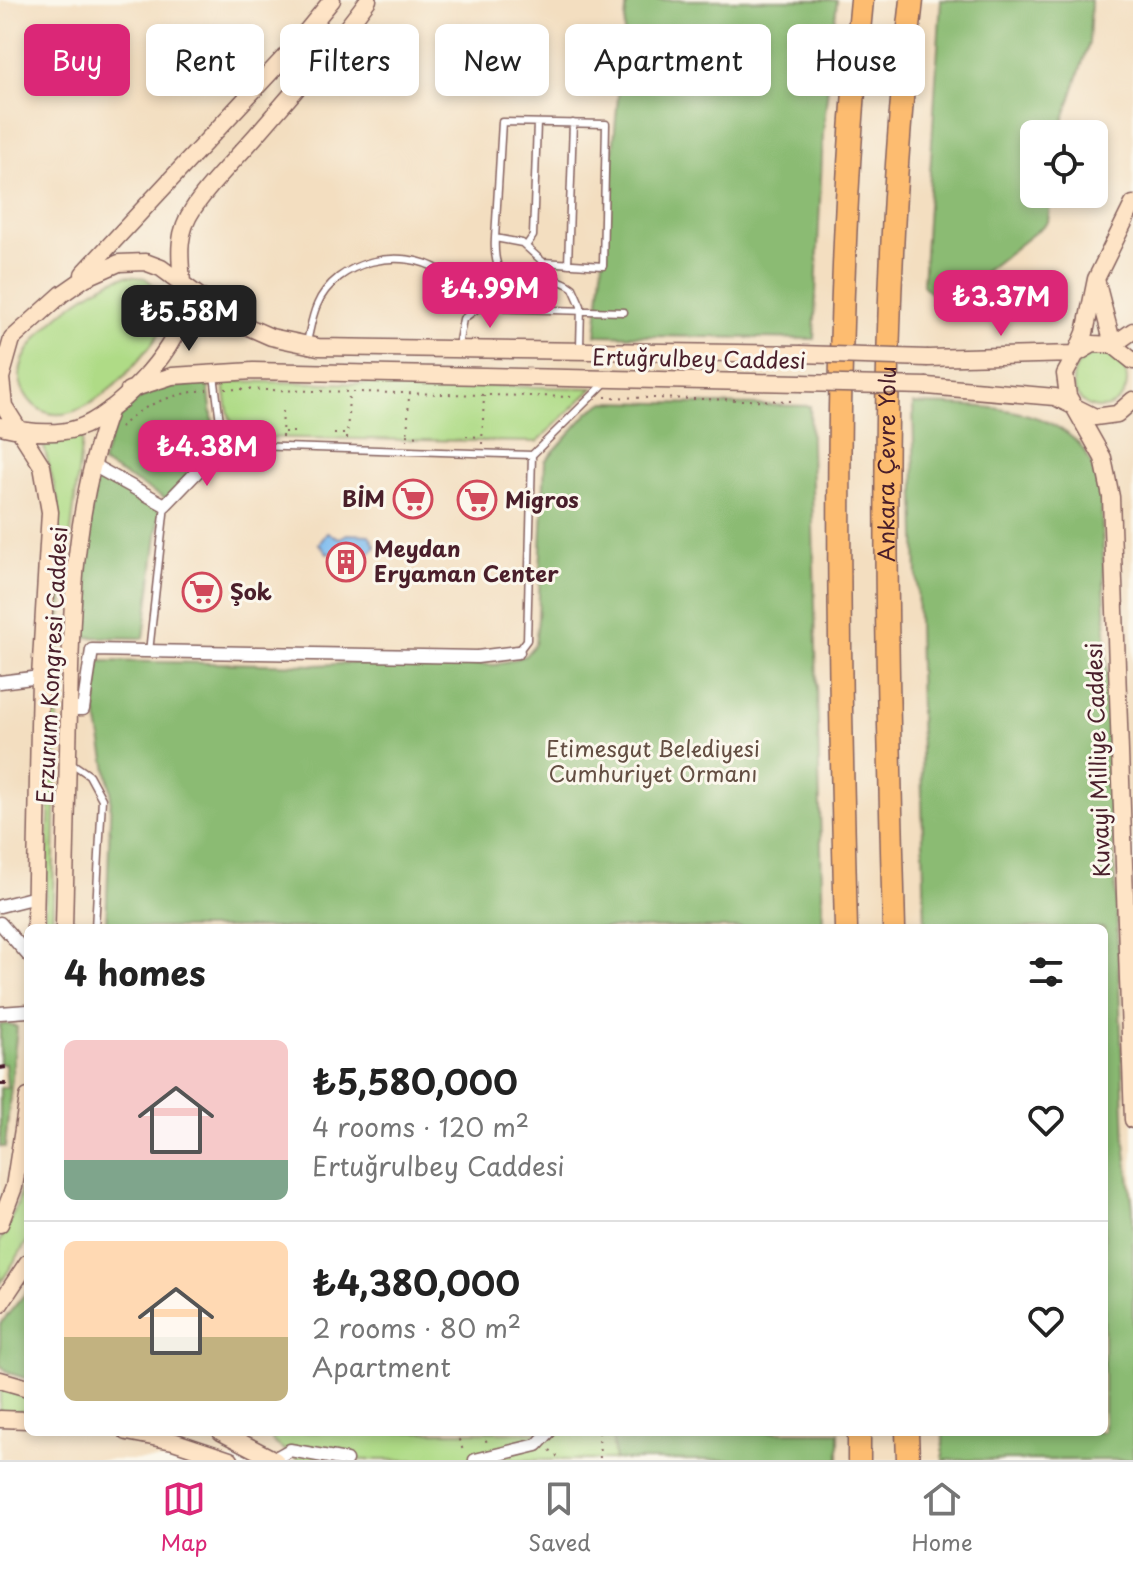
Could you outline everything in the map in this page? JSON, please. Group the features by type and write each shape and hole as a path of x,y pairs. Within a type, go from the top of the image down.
{"highway":[{"path":"846,924 837,502 850,119 862,0"},
{"name":"Ankara Çevre Yolu","path":"894,924 884,520 890,266 900,105 912,0"},
{"path":"859,1436 859,1460"},
{"path":"907,1436 908,1460"}],"main road":[{"path":"22,431 4,406 1,378 6,343 62,294 292,49 332,0"},
{"path":"0,426 22,431 58,432 80,427 110,409 174,340 182,315 178,253 193,208 329,52 368,0"},
{"path":"1075,406 1065,386 1069,363 1085,333 1096,279 1133,204"},
{"path":"62,294 93,274 119,263 153,265 182,287"},
{"path":"1096,279 1113,345 1133,361"},
{"name":"Ertuğrulbey Caddesi","path":"182,287 230,319 271,337 306,345 928,358 1076,354 1093,344 1113,345 1133,331"},
{"name":"Ertuğrulbey Caddesi","path":"129,390 172,376 214,381 609,379 798,388 927,386 1041,394 1095,417 1117,414 1133,400"},
{"name":"Kuvayi Milliye Caddesi","path":"1075,406 1103,458 1111,497 1133,1120"},
{"name":"Erzurum Kongresi Caddesi","path":"64,924 69,709 77,553 91,464 110,409"},
{"name":"Erzurum Kongresi Caddesi","path":"22,431 42,466 50,512 40,677 35,924"},
{"path":"0,1224 14,1187 24,1123"},
{"path":"0,1304 24,1268"},
{"path":"0,1380 24,1387"},
{"path":"0,1419 24,1420"},
{"path":"147,1436 230,1460"},
{"path":"229,1436 274,1460"}],"street":[{"path":"91,464 165,505 223,445"},
{"path":"69,709 83,709 92,650 477,657 518,652"},
{"path":"0,682 40,677"},
{"path":"0,906 36,897"},
{"path":"0,923 24,950"},
{"path":"0,1013 24,1011"},
{"path":"475,1460 546,1437"},
{"path":"274,1460 290,1450 346,1460"}],"lane":[{"path":"495,238 517,241 538,260 603,266 606,124 502,122 495,238 495,260 500,272 514,278 567,283 577,294 582,312 580,351"},
{"path":"526,246 533,236 537,123"},
{"path":"568,264 573,123"},
{"path":"306,345 317,305 328,288 350,271 382,259 410,259 432,266 452,279 474,309"},
{"path":"457,349 463,319 474,309 624,312"},
{"path":"518,652 527,640 532,455 609,379"},
{"path":"214,381 223,445 532,455"},
{"path":"149,652 165,505"},
{"path":"68,760 89,775 102,799 95,924"}],"path":[{"path":"115,436 122,425 164,399 214,381 349,393 791,401 798,388"},
{"path":"346,449 349,393"},
{"path":"407,451 409,394"},
{"path":"482,453 484,395"},
{"path":"282,447 283,406"},
{"path":"283,432 295,432"},
{"path":"334,434 347,434"},
{"path":"407,435 422,436"},
{"path":"466,436 483,437"},
{"path":"457,1436 466,1460"},
{"path":"599,1436 600,1460"},
{"path":"546,1437 561,1460"}],"green space":[{"path":"627,0 837,0 834,24 787,24 787,96 827,96 814,339 596,335 618,96 771,96 771,24 625,24"},
{"path":"941,0 1091,0 1089,43 1064,120 1020,120 1020,208 1050,208 1048,222 942,306 923,285"},
{"path":"127,276 145,278 165,294 167,314 156,339 117,383 90,404 62,414 48,413 35,406 24,392 20,379 23,359 32,344 78,300"},
{"path":"1100,354 1119,362 1127,381 1119,400 1100,408 1081,400 1073,381 1081,362"},
{"path":"224,381 593,388 537,442 244,437 231,420"},
{"path":"208,384 216,448 166,499 102,463 116,424 137,401 166,388"},
{"name":"Etimesgut Belediyesi Cumhuriyet Ormanı","path":"605,402 810,406 823,924 106,924 111,791 96,712 99,661 316,665 394,661 496,665 525,656 535,644 538,618 545,461 589,412"},
{"path":"913,404 1006,410 1030,415 1070,436 1088,457 1101,499 1125,1143 1133,1209 1133,1460 943,1460 943,1436 1108,1436 1108,924 925,924"},
{"path":"83,432 60,624 52,924 44,924 52,755 52,639 60,553 58,501 41,435"},
{"path":"97,476 160,511 144,638 80,637 85,553"},
{"path":"0,1025 17,1027 5,1147 0,1147 0,1088 7,1087 5,1064 0,1064"},
{"path":"24,1174 24,1246 0,1284 0,1242 18,1203"},
{"path":"24,1295 24,1378 9,1373 0,1365 0,1324"},
{"path":"0,1388 24,1395 24,1411 0,1412"},
{"path":"273,1436 612,1436 615,1460 298,1460 272,1441"},
{"path":"612,1436 839,1436 839,1460 615,1460"}],"water":[{"path":"327,533 340,538 347,534 369,535 376,547 366,556 357,552 347,555 340,549 328,554 319,544"}],"railway":[{"path":"0,1068 6,1067"},
{"path":"0,1084 7,1084"}],"place":[{"name":"BİM","path":"413,499"},
{"name":"Migros","path":"477,500"},
{"name":"Meydan Eryaman Center","path":"346,562"},
{"name":"Şok","path":"202,592"}]}
